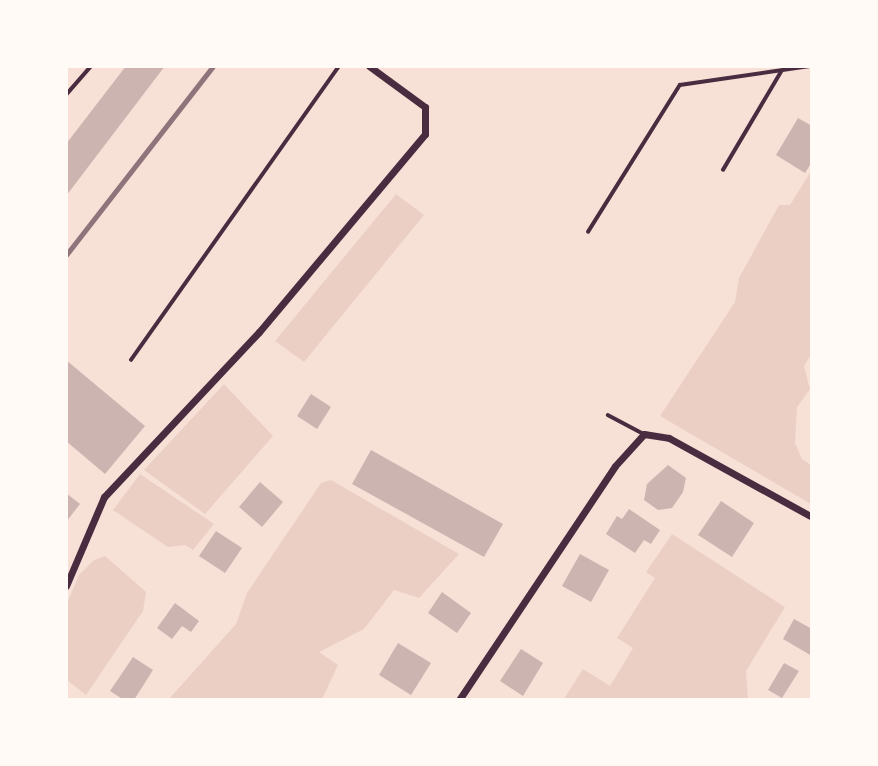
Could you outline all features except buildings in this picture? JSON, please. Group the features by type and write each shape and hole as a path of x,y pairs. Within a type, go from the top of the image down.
{"street":[{"path":"66,586 104,497 259,332 425,134 425,107 369,66"},
{"path":"459,699 615,466 644,434 669,438 811,517"}],"lane":[{"path":"66,95 91,66"},
{"path":"131,360 339,66"},
{"path":"588,232 680,85 810,66"},
{"path":"723,170 781,71"},
{"path":"608,415 644,434"}],"shaded area":[{"path":"811,171 812,353 804,366 810,389 797,407 795,443 802,459 811,465 811,504 660,416 735,302 739,278 779,205 790,205"},
{"path":"396,194 424,215 304,362 275,341"},
{"path":"224,384 273,436 205,514 144,470"},
{"path":"140,474 214,524 193,550 185,545 168,547 113,510"},
{"path":"331,480 459,554 419,598 394,590 364,629 319,652 338,665 322,699 169,699 236,624 247,593 321,483"},
{"path":"672,534 785,607 746,671 748,699 564,699 583,669 610,686 633,648 617,638 655,578 646,572"},
{"path":"105,556 146,592 143,611 86,695 67,680 67,603 79,575 94,560"}],"railway":[{"path":"66,255 213,66"}]}
